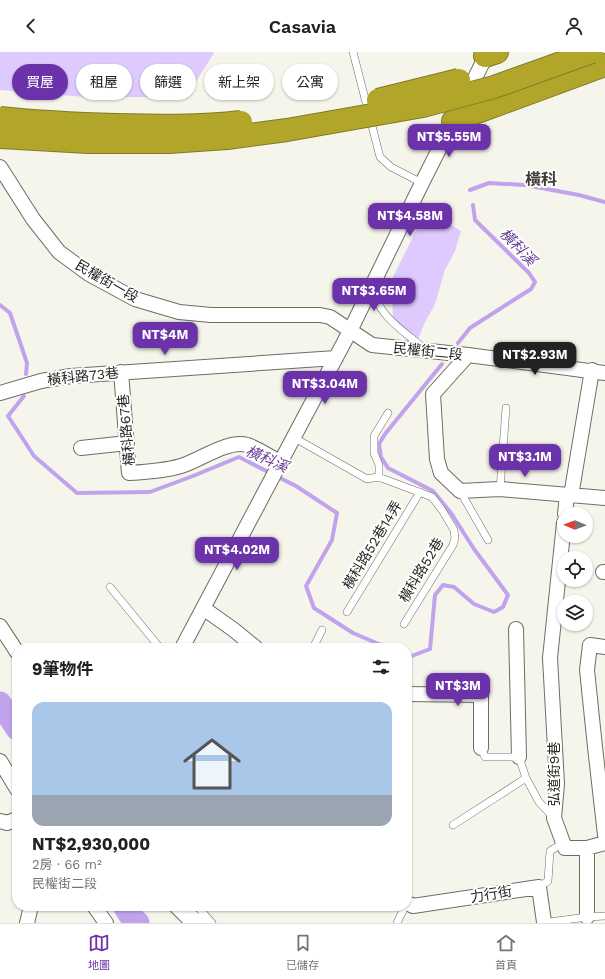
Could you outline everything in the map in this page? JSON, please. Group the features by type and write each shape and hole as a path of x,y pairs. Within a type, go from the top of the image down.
{"highway":[{"path":"0,118 79,124 151,126 226,124 292,115 370,101 434,87 497,70 550,52"},
{"path":"0,137 88,142 170,142 227,138 287,130 423,106 494,86 592,52"},
{"path":"453,121 605,65"}],"street":[{"path":"185,643 350,331 453,121 490,53"},
{"name":"民權街一段","path":"0,167 33,219 59,252 89,274 135,299 179,312 211,315 320,315 330,317 350,331"},
{"name":"民權街二段","path":"350,331 372,345 468,355 598,372"},
{"path":"468,355 433,394 436,459 441,473 460,491 500,489 605,498"},
{"name":"橫科路73巷","path":"0,393 40,381 71,376 336,358"},
{"name":"橫科路67巷","path":"121,372 129,473 163,470 182,466 212,452 233,445 246,444 278,465"},
{"path":"566,507 598,372"},
{"path":"82,448 127,443"},
{"name":"弘道街9巷","path":"562,543 550,658 556,784 554,818 563,843"},
{"path":"203,608 250,643"},
{"path":"0,626 12,644"},
{"path":"516,629 518,757"},
{"path":"605,646 590,645 587,670 594,747 605,835"},
{"path":"412,694 481,695 481,748"},
{"path":"0,761 12,781"},
{"path":"0,821 7,822 12,820"},
{"path":"563,843 565,848 586,848 605,843"},
{"path":"586,848 588,917"},
{"path":"540,887 544,922"},
{"name":"力行街","path":"412,906 540,887"},
{"path":"27,923 30,911"},
{"path":"98,911 106,923"},
{"path":"181,911 193,923"}],"lane":[{"path":"353,52 380,157 391,167 422,183"},
{"path":"374,281 376,302 380,309 386,316 428,351"},
{"path":"500,489 506,408"},
{"path":"379,478 379,465 374,453 374,436 388,413"},
{"name":"橫科路52巷","path":"293,437 367,479 379,478 432,497 454,530 455,538 453,545 404,624"},
{"path":"460,491 488,540"},
{"name":"橫科路52巷14弄","path":"347,612 420,492"},
{"path":"110,587 156,643"},
{"path":"316,643 322,630"},
{"path":"481,748 485,757 518,757 526,778 539,802 554,818"},
{"path":"453,825 526,778"},
{"path":"540,887 548,882 550,851 563,843"},
{"path":"191,911 205,923"},
{"path":"201,911 212,923"},
{"path":"397,923 403,911"},
{"path":"540,923 605,916"}],"shaded area":[{"path":"0,52 214,53 207,64 204,64 204,69 196,81 196,64 140,64 140,97 132,97 132,64 76,64 76,96 68,96 68,64 12,64 12,91 0,90"},
{"path":"427,209 461,231 455,251 445,270 435,304 424,324 418,340 395,321 393,317 391,284"}],"waterway":[{"name":"橫科溪","path":"470,190 489,183 525,185 579,195 605,202"},
{"name":"橫科溪","path":"458,343 470,328 531,289 535,282 529,273 475,220 473,205"},
{"name":"橫科溪","path":"0,305 10,313 27,363 26,374"},
{"name":"橫科溪","path":"412,656 430,649 435,595 443,585 454,587 474,604 494,612 503,607 508,595 474,549 451,513 433,491 388,468 381,457 379,444 385,434 442,364"},
{"name":"橫科溪","path":"24,396 8,416 34,456 77,493 150,492 239,457 296,486 337,513 332,540 306,586 314,608 353,633 376,643"},
{"path":"0,703 12,721"},
{"path":"127,911 138,923"}],"district":[{"name":"橫科","path":"541,179"}]}
